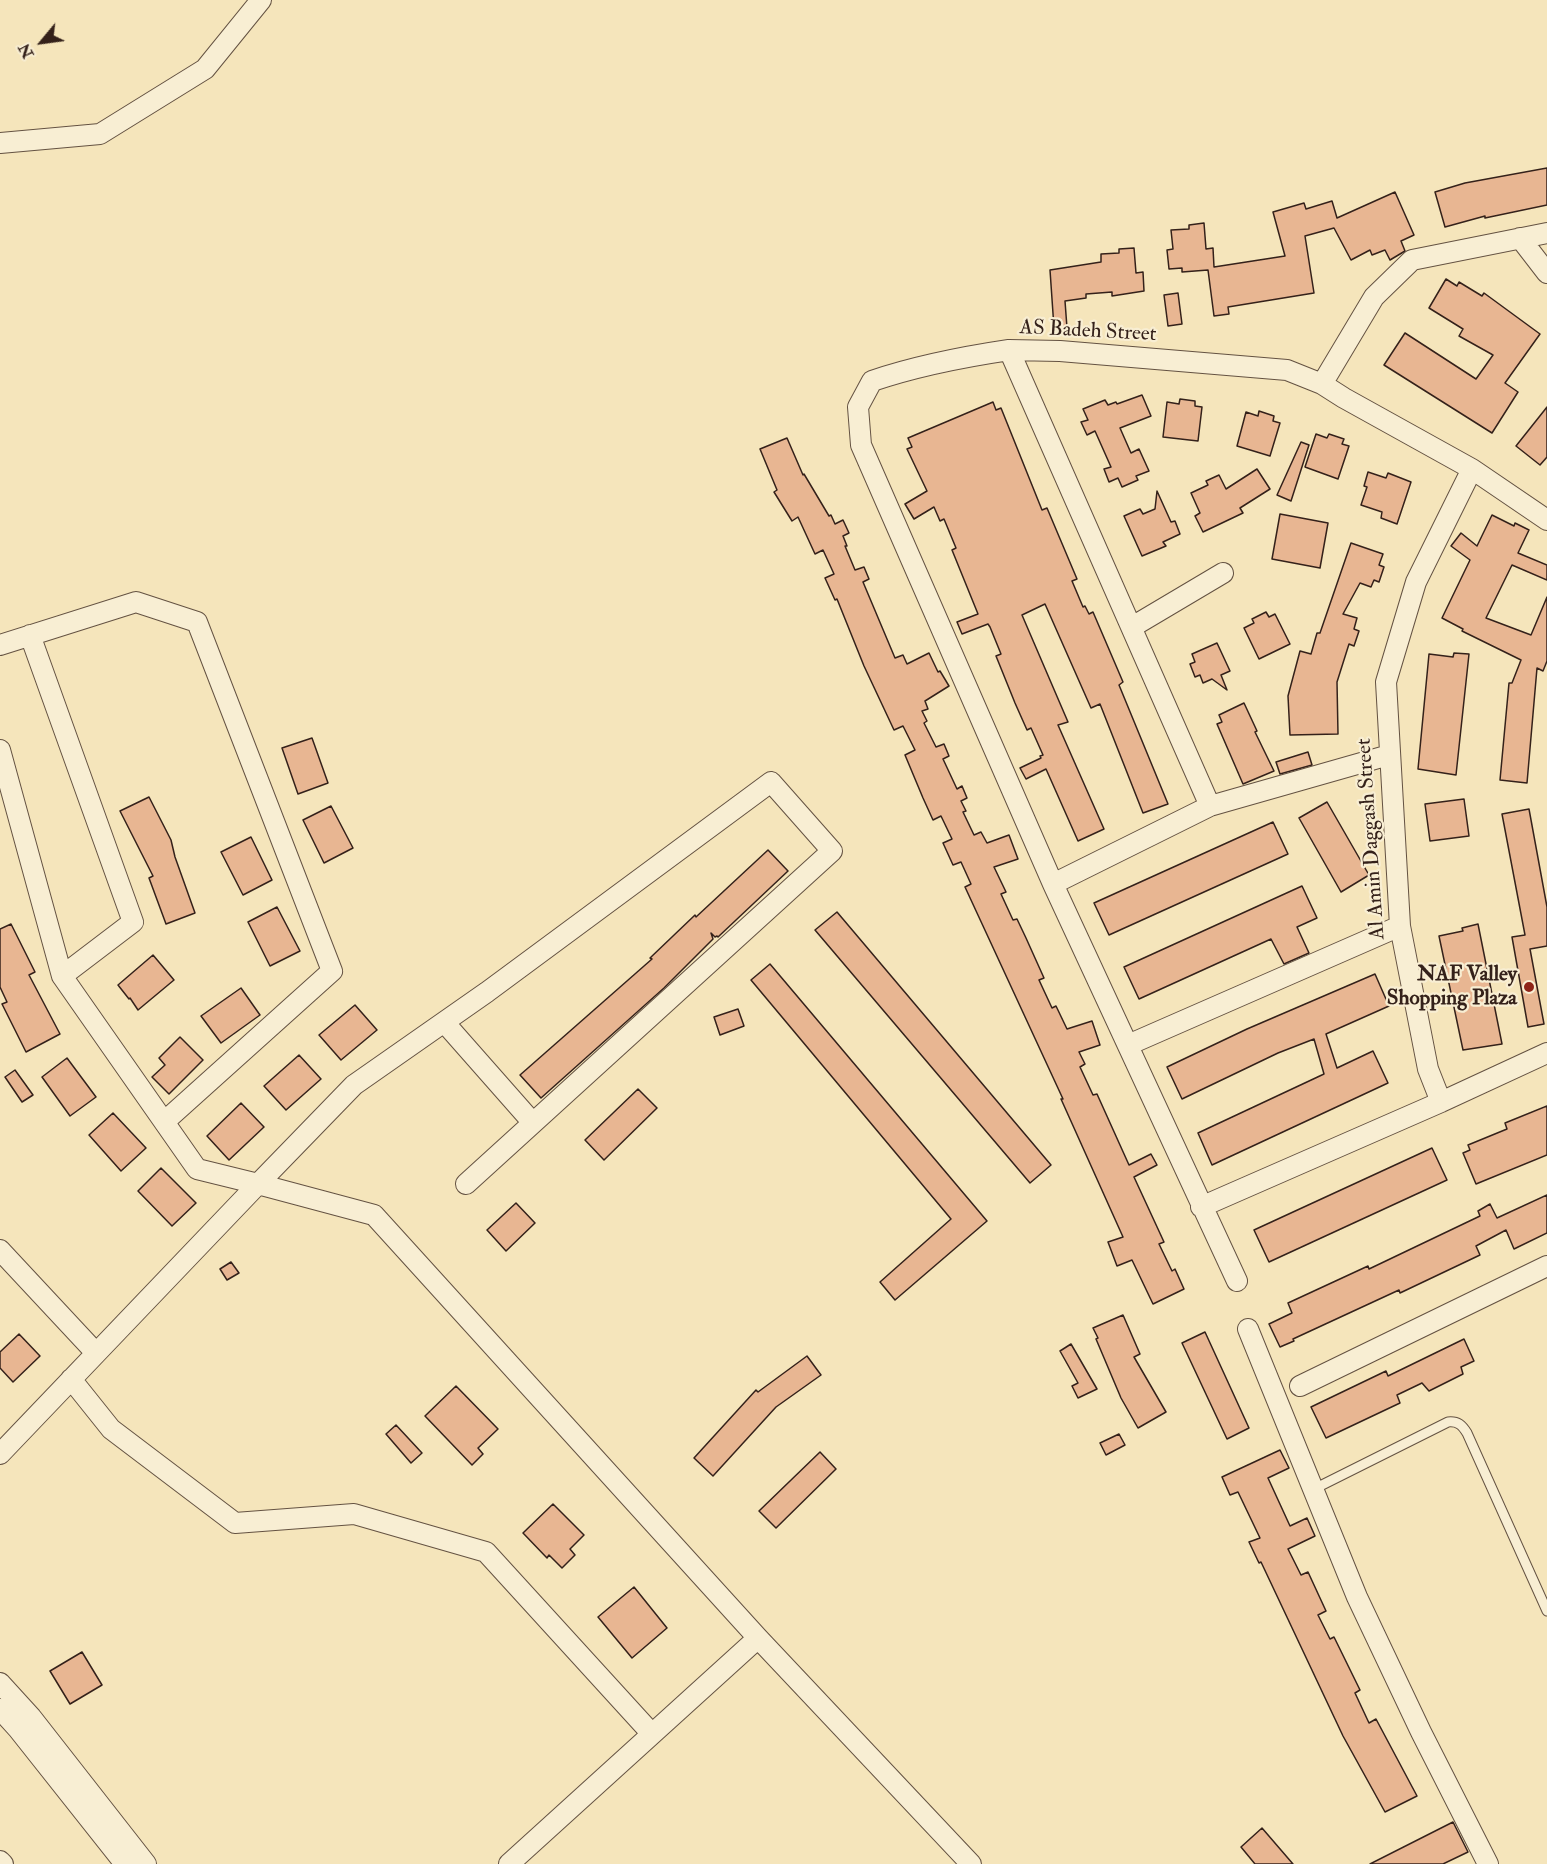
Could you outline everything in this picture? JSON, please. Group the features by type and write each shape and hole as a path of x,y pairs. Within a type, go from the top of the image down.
{"street":[{"path":"0,143 100,134 205,69 261,0"},
{"path":"1322,384 1374,297 1412,260 1547,233"},
{"path":"1520,238 1547,273"},
{"path":"1009,350 967,356 895,373 872,381 858,407 861,445 1053,884 1237,1281"},
{"name":"AS Badeh Street","path":"1210,806 1009,350 1060,351 1287,370 1322,384 1472,468 1547,520"},
{"name":"Al Amin Daggash Street","path":"1441,1102 1428,1069 1400,926 1386,682 1416,582 1472,468"},
{"path":"1132,627 1223,573"},
{"path":"0,645 136,602 197,621 332,971 165,1122"},
{"path":"30,635 133,922 62,976"},
{"path":"0,750 62,976 197,1168 374,1215 758,1638 971,1864"},
{"path":"1053,884 1210,806 1389,755"},
{"path":"0,1454 354,1085 444,1022 771,782 832,850 466,1184"},
{"path":"1128,1045 1400,926"},
{"path":"444,1022 533,1123"},
{"path":"1202,1207 1547,1053"},
{"path":"0,1250 96,1353"},
{"path":"1300,1386 1547,1266"},
{"path":"1248,1329 1357,1597 1421,1732 1488,1864"},
{"path":"71,1379 111,1429 235,1523 354,1514 486,1552 652,1734"},
{"path":"509,1864 758,1638"},
{"path":"0,1683 31,1718 146,1864"},
{"path":"0,1709 125,1864"}],"lane":[{"path":"1314,1489 1430,1430 1455,1421 1462,1425 1467,1433 1547,1611"}],"building":[{"path":"1547,168 1547,205 1485,218 1485,216 1445,227 1435,192 1465,183"},
{"path":"1395,192 1414,235 1401,241 1405,251 1390,260 1385,250 1372,255 1370,250 1351,260 1334,228 1305,236 1314,293 1228,307 1229,314 1214,316 1208,270 1182,272 1182,268 1169,269 1167,250 1173,249 1171,230 1189,229 1189,225 1204,223 1206,249 1213,248 1214,267 1285,256 1273,212 1304,203 1306,209 1332,201 1337,218"},
{"path":"1134,248 1136,273 1143,272 1144,291 1112,296 1112,292 1086,294 1086,298 1065,301 1067,328 1054,328 1050,270 1101,262 1101,254 1119,253 1119,249"},
{"path":"1446,279 1457,286 1459,282 1482,296 1484,293 1540,334 1505,383 1518,392 1492,433 1384,365 1405,333 1476,379 1493,355 1459,336 1463,329 1429,308"},
{"path":"1178,293 1182,324 1168,326 1164,295"},
{"path":"1142,395 1151,416 1120,428 1131,453 1139,449 1149,471 1136,476 1138,480 1122,487 1118,478 1109,482 1104,469 1111,467 1095,431 1087,435 1081,422 1088,420 1083,409 1105,400 1108,405 1116,402 1117,404"},
{"path":"1180,399 1195,401 1195,406 1202,407 1198,441 1163,437 1167,402 1179,404"},
{"path":"993,402 996,410 1001,408 1042,510 1047,508 1077,579 1072,581 1083,607 1085,606 1089,614 1093,612 1123,682 1119,685 1168,804 1143,813 1100,704 1091,708 1045,604 1022,615 1068,722 1058,725 1104,829 1078,841 1046,769 1026,779 1020,768 1043,755 1031,728 1027,730 1015,703 996,656 1001,654 990,627 988,624 962,634 957,622 978,614 952,550 956,548 944,519 940,521 934,507 914,519 905,504 927,491 907,449 912,447 908,438"},
{"path":"1547,407 1547,457 1540,465 1516,446"},
{"path":"1259,411 1274,416 1273,421 1280,423 1270,456 1237,446 1246,412 1258,416"},
{"path":"1316,434 1327,438 1329,434 1344,439 1342,444 1349,446 1338,479 1305,467"},
{"path":"787,438 803,475 829,516 831,515 835,524 843,520 849,533 843,536 847,546 845,546 855,570 864,567 869,579 863,582 895,658 903,655 907,664 929,653 938,672 940,671 949,686 925,701 928,709 922,711 927,721 924,723 936,747 944,744 949,756 943,759 957,789 962,786 967,798 961,801 966,811 963,812 974,835 981,832 987,843 1009,835 1018,859 994,867 1006,892 1001,894 1013,920 1017,919 1044,978 1039,980 1052,1008 1056,1006 1067,1029 1092,1021 1100,1045 1079,1052 1085,1064 1080,1067 1093,1095 1097,1094 1129,1165 1151,1154 1157,1165 1134,1177 1164,1242 1159,1244 1172,1271 1175,1269 1184,1289 1153,1304 1132,1260 1117,1266 1108,1242 1123,1237 1061,1099 1063,1099 965,887 971,884 961,862 953,865 943,843 952,839 941,816 933,820 923,798 905,755 915,750 903,726 894,730 864,666 837,599 835,600 825,578 834,574 823,550 815,554 798,517 792,521 774,492 777,490 760,449"},
{"path":"1301,442 1309,445 1291,501 1277,495"},
{"path":"1257,469 1270,489 1240,508 1243,513 1203,532 1195,516 1200,513 1191,493 1208,485 1206,481 1219,475 1226,489"},
{"path":"1368,472 1386,478 1388,473 1411,482 1397,524 1381,518 1382,512 1361,505 1367,487 1364,486"},
{"path":"1157,491 1171,522 1175,521 1180,534 1163,542 1166,546 1142,556 1124,516 1140,509 1143,514 1155,509"},
{"path":"1280,514 1328,523 1320,568 1272,559"},
{"path":"1492,515 1514,526 1515,523 1529,530 1518,553 1547,565 1547,580 1512,565 1486,618 1531,635 1547,597 1547,661 1543,671 1537,668 1527,783 1500,780 1509,683 1512,683 1521,660 1462,631 1463,629 1442,618 1470,560 1451,546 1461,533 1477,546"},
{"path":"1351,543 1383,554 1379,565 1384,567 1379,582 1374,580 1371,587 1360,583 1343,614 1357,618 1354,629 1359,631 1354,646 1349,644 1337,682 1338,734 1290,735 1288,696 1300,651 1311,654"},
{"path":"1266,612 1269,617 1275,614 1290,644 1259,659 1244,628 1254,623 1252,619"},
{"path":"1217,643 1230,671 1221,675 1227,690 1212,679 1203,683 1200,675 1195,677 1190,664 1195,662 1192,654"},
{"path":"1454,653 1469,654 1456,775 1418,769 1429,654 1453,657"},
{"path":"1244,703 1274,771 1243,784 1217,724 1222,722 1219,715"},
{"path":"312,738 328,783 298,794 282,748"},
{"path":"1308,752 1312,765 1280,774 1276,762"},
{"path":"149,797 171,840 195,913 166,924 149,878 153,876 120,811"},
{"path":"1464,799 1469,836 1430,841 1425,804"},
{"path":"1327,802 1369,875 1341,892 1299,818"},
{"path":"331,806 353,848 324,863 303,820"},
{"path":"1529,809 1547,907 1547,946 1530,949 1544,1024 1528,1027 1512,937 1525,935 1502,814"},
{"path":"1273,822 1288,854 1109,935 1094,903"},
{"path":"251,837 272,880 243,895 221,852"},
{"path":"768,850 788,871 718,937 711,933 713,939 664,988 541,1098 520,1075 652,959 650,958 695,915 696,917"},
{"path":"1302,886 1317,918 1297,927 1309,953 1284,964 1271,939 1139,999 1124,967"},
{"path":"277,907 300,951 270,966 248,922"},
{"path":"837,912 1051,1165 1030,1183 815,930"},
{"path":"11,924 35,972 29,975 60,1034 26,1052 2,1004 7,1002 0,987 0,929"},
{"path":"1478,924 1502,1044 1463,1050 1439,936 1463,931 1462,928"},
{"path":"153,955 174,980 138,1010 118,985"},
{"path":"770,964 987,1221 895,1300 880,1282 951,1219 751,980"},
{"path":"1375,974 1389,1006 1326,1034 1337,1068 1373,1051 1388,1083 1212,1165 1198,1133 1324,1074 1314,1039 1278,1053 1182,1099 1167,1067 1247,1029"},
{"path":"241,988 260,1015 221,1043 201,1016"},
{"path":"355,1005 377,1030 341,1060 319,1035"},
{"path":"738,1009 744,1026 720,1035 714,1017"},
{"path":"180,1037 203,1060 169,1094 152,1077 165,1065 159,1058"},
{"path":"299,1055 321,1079 286,1110 264,1086"},
{"path":"67,1058 96,1097 70,1116 42,1077"},
{"path":"15,1070 33,1095 22,1102 5,1077"},
{"path":"638,1089 657,1108 604,1160 585,1140"},
{"path":"241,1103 264,1127 229,1160 207,1136"},
{"path":"1547,1106 1547,1155 1476,1184 1463,1153 1470,1150 1468,1145 1507,1129 1505,1123"},
{"path":"113,1113 146,1148 121,1171 89,1135"},
{"path":"1432,1148 1447,1180 1269,1262 1254,1230"},
{"path":"161,1168 196,1203 172,1226 138,1191"},
{"path":"1547,1195 1547,1233 1514,1249 1506,1230 1476,1246 1480,1255 1400,1293 1399,1290 1280,1347 1269,1324 1292,1313 1288,1303 1368,1266 1369,1269 1480,1216 1478,1211 1490,1204 1497,1218"},
{"path":"516,1203 535,1223 506,1251 487,1230"},
{"path":"231,1262 239,1273 227,1280 220,1269"},
{"path":"1123,1315 1140,1354 1134,1357 1166,1412 1138,1428 1121,1398 1093,1328"},
{"path":"1205,1332 1249,1428 1227,1439 1182,1343"},
{"path":"19,1334 40,1356 13,1382 0,1368 0,1352"},
{"path":"1464,1339 1474,1361 1461,1367 1463,1374 1429,1391 1422,1383 1397,1395 1400,1403 1326,1438 1311,1407 1386,1371 1388,1376"},
{"path":"1071,1344 1097,1389 1078,1398 1072,1386 1078,1383 1060,1351"},
{"path":"807,1356 821,1375 776,1407 713,1476 694,1458 756,1390 758,1392"},
{"path":"456,1386 498,1429 478,1448 483,1454 472,1465 425,1416"},
{"path":"396,1425 422,1453 411,1463 386,1434"},
{"path":"1119,1434 1125,1445 1106,1455 1100,1443"},
{"path":"1280,1450 1289,1468 1268,1478 1290,1526 1307,1518 1315,1536 1288,1549 1301,1575 1308,1572 1326,1611 1318,1615 1330,1639 1334,1637 1360,1690 1355,1693 1369,1723 1376,1719 1417,1796 1385,1812 1343,1736 1261,1562 1259,1563 1249,1542 1260,1538 1238,1492 1230,1495 1222,1477"},
{"path":"820,1452 836,1469 776,1528 759,1511"},
{"path":"553,1504 584,1535 570,1549 575,1555 562,1568 549,1555 547,1558 523,1533"},
{"path":"634,1587 667,1628 632,1658 598,1617"},
{"path":"82,1652 102,1685 70,1704 50,1671"},
{"path":"1453,1822 1468,1852 1443,1864 1370,1864"},
{"path":"1262,1828 1293,1864 1255,1864 1241,1847"}],"place":[{"name":"NAF Valley Shopping Plaza","path":"1529,987"}]}
